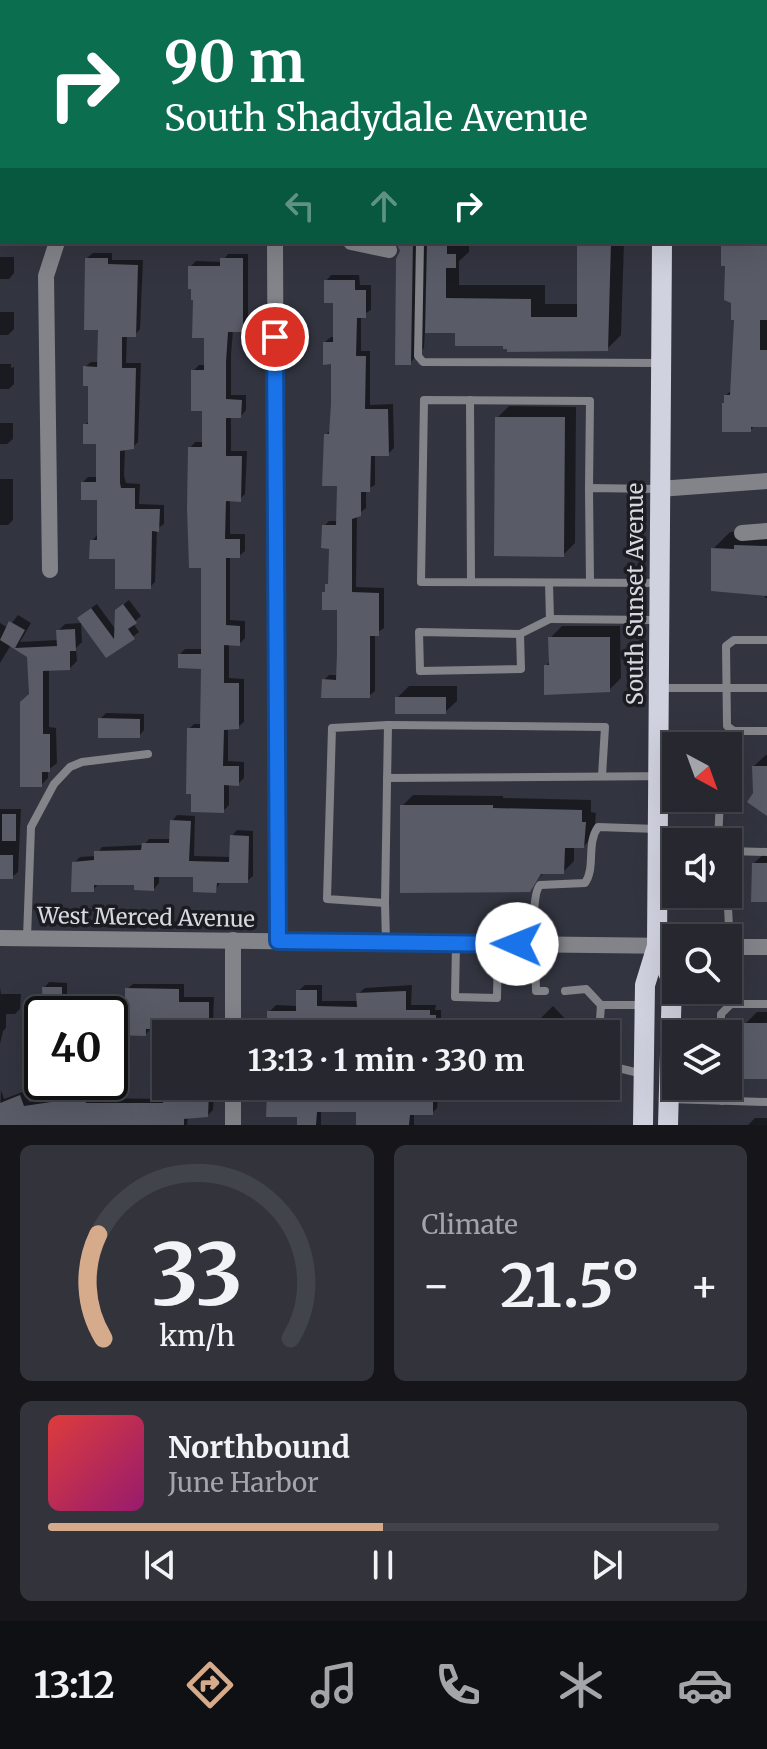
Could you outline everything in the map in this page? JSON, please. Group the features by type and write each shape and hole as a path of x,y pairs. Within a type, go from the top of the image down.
{"main road":[{"name":"South Sunset Avenue","path":"662,244 658,688 662,732"},
{"name":"South Sunset Avenue","path":"662,802 657,829 662,854"},
{"name":"South Sunset Avenue","path":"643,1125 645,985 662,953"},
{"name":"South Sunset Avenue","path":"668,1100 668,1125"}],"street":[{"path":"50,570 46,276 56,244"},
{"path":"275,244 278,941"},
{"path":"360,244 389,250"},
{"path":"659,489 767,481"},
{"path":"742,533 767,531"},
{"name":"West Merced Avenue","path":"0,938 662,946"},
{"path":"233,940 233,1020"},
{"path":"742,947 767,947"},
{"path":"233,1100 233,1125"}],"lane":[{"path":"420,244 418,356 423,362 660,363"},
{"path":"590,582 590,401 424,400 421,582 659,583"},
{"path":"470,400 471,582"},
{"path":"589,488 659,489"},
{"path":"549,583 550,619"},
{"path":"520,634 521,669 420,671 419,632 520,634 550,619 658,620"},
{"path":"767,640 734,640 726,646 727,726 734,731 767,731"},
{"path":"658,688 767,688"},
{"path":"385,903 327,899 332,728 388,725 605,727 602,776"},
{"path":"386,942 388,725"},
{"path":"27,938 31,827 54,784 70,767 82,762 148,754"},
{"path":"387,778 662,776"},
{"path":"545,991 536,991 535,891 540,885 585,883 590,876 595,830 602,827 657,829"},
{"path":"742,851 767,852"},
{"path":"456,943 455,997 497,998 498,944"},
{"path":"565,991 586,989 601,1005 644,1005"},
{"path":"721,1020 721,1014 731,1004 767,1004"},
{"path":"600,1020 601,1005"},
{"path":"620,1068 643,1074"},
{"path":"695,1100 767,1102"}],"building":[{"path":"397,244 413,244 411,365 395,365 396,259 400,251"},
{"path":"427,244 447,244 447,254 456,254 456,268 446,268 446,298 531,299 531,317 577,317 577,244 611,244 608,351 507,352 503,346 455,346 455,333 425,333"},
{"path":"721,244 767,244 767,320 760,320 760,350 767,350 767,427 751,427 751,432 722,432 722,403 724,395 730,395 734,320 731,320 731,303 724,300 725,266 721,266"},
{"path":"85,258 108,258 108,264 138,265 136,337 122,337 122,368 136,368 134,449 120,451 120,483 121,488 135,488 135,509 160,509 159,532 152,531 151,589 115,589 115,559 89,559 90,540 97,540 97,500 81,500 81,482 96,482 96,444 83,444 83,424 88,424 88,386 83,386 83,366 97,367 98,330 84,330"},
{"path":"220,258 243,258 243,332 228,332 226,362 226,399 242,400 241,418 226,418 226,456 242,456 241,502 226,501 225,539 240,539 240,558 226,558 226,625 240,626 240,646 224,645 224,683 239,683 239,729 224,730 223,766 239,766 239,786 224,785 224,813 191,812 191,794 186,794 187,728 200,728 201,669 178,668 178,654 201,654 201,568 189,568 187,508 188,447 202,447 202,411 191,411 191,370 204,370 204,338 192,338 193,300 191,289 188,289 188,266 220,266"},
{"path":"324,280 355,280 355,290 366,290 366,318 357,318 356,356 366,356 365,409 388,409 389,456 371,456 370,492 361,492 361,516 352,519 352,592 379,593 379,636 370,636 370,698 321,698 322,679 336,680 337,653 337,610 322,610 322,592 328,584 329,549 321,548 322,525 336,525 337,486 322,486 324,434 329,434 331,404 331,364 323,365 323,342 333,342 333,303 324,303"},
{"path":"495,417 565,417 564,557 494,556"},
{"path":"734,545 767,546 767,596 711,591 711,548 734,549"},
{"path":"123,604 137,623 128,629 135,639 106,658 77,618 91,608 114,639 115,610"},
{"path":"9,621 25,630 15,648 57,646 56,630 75,629 76,651 70,651 70,670 43,671 43,734 50,734 50,772 42,772 42,787 20,787 20,702 29,694 27,657 0,640"},
{"path":"548,637 610,637 610,692 544,695 544,665 549,665"},
{"path":"395,697 446,697 446,714 395,714"},
{"path":"98,718 140,719 140,738 98,738"},
{"path":"752,766 767,766 767,816 747,802 753,793"},
{"path":"400,805 493,805 493,808 582,810 582,822 586,822 584,848 565,848 564,874 541,874 530,892 400,893"},
{"path":"2,814 16,814 16,841 2,841"},
{"path":"170,820 191,821 189,861 229,862 230,835 249,836 248,883 217,883 216,893 193,892 193,877 154,877 154,891 134,890 134,885 94,885 94,892 71,892 72,862 94,860 94,851 141,850 142,843 169,843"},
{"path":"0,855 13,855 13,879 0,879"},
{"path":"752,863 767,863 767,902 751,902"},
{"path":"42,987 62,987 62,996 42,996"},
{"path":"125,988 179,989 179,1002 209,1002 209,1020 152,1020 152,1029 146,1029 146,1036 128,1036 128,996 125,996"},
{"path":"296,990 317,990 317,1006 357,1007 356,993 406,991 406,1010 430,1010 430,1015 436,1015 436,1020 267,1020 267,1011 296,1011"},
{"path":"743,1023 767,1023 767,1079 743,1079"},
{"path":"20,1095 24,1106 65,1100 163,1103 163,1100 209,1100 208,1117 184,1119 184,1125 0,1125 0,1103"},
{"path":"267,1100 433,1100 433,1115 410,1115 409,1125 356,1125 356,1112 317,1112 316,1125 297,1125 297,1117 266,1117"}],"route":[{"path":"275,337 278,941 517,944"}]}
